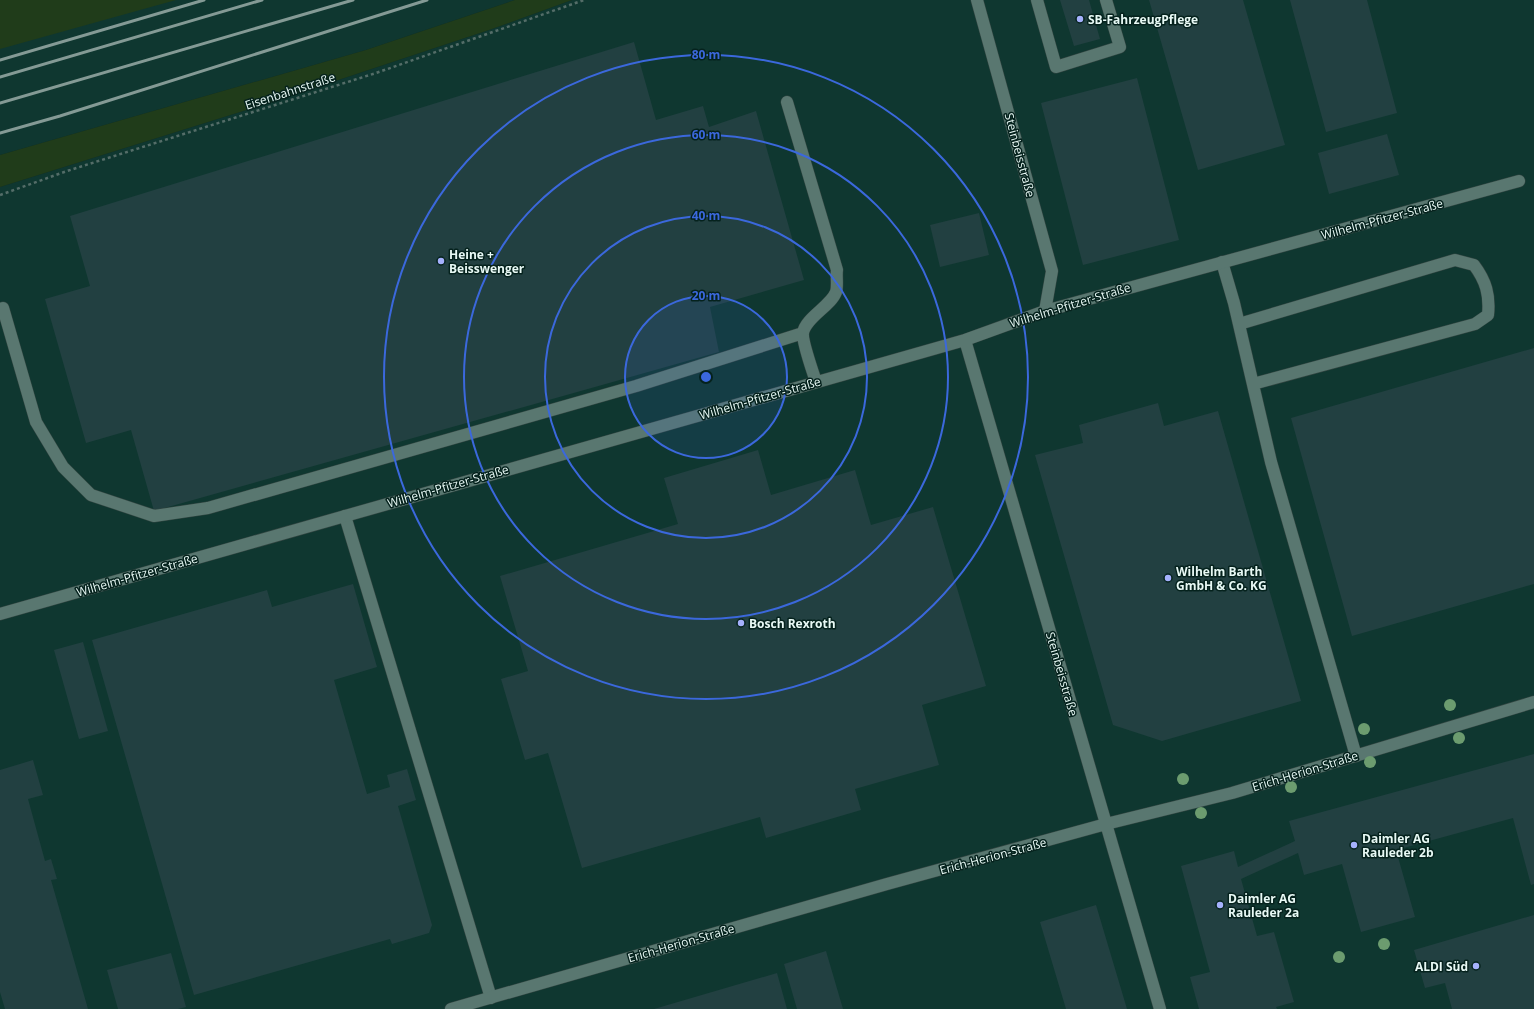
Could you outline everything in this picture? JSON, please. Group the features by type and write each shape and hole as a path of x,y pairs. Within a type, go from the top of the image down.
{"street":[{"name":"Steinbeisstraße","path":"977,0 1052,271 1045,311"},
{"path":"1037,0 1056,67 1120,47 1106,0"},
{"path":"787,102 836,270 836,292 825,306 809,321 803,333 816,382"},
{"name":"Wilhelm-Pfitzer-Straße","path":"0,614 965,340 1045,311 1519,181"},
{"path":"1239,324 1455,260 1474,265 1481,274 1490,299 1488,315 1475,324 1253,384"},
{"path":"1222,262 1239,324 1271,462 1356,756"},
{"path":"2,308 36,422 63,467 91,496 154,516 208,508 636,386 803,333"},
{"name":"Steinbeisstraße","path":"965,340 1160,1009"},
{"path":"345,516 491,998"},
{"name":"Erich-Herion-Straße","path":"451,1009 1106,824 1232,793 1534,702"}],"path":[{"name":"Eisenbahnstraße","path":"0,195 67,171 376,73 584,0"}],"shaded area":[{"path":"0,0 176,0 0,49"},
{"path":"158,0 515,0 366,50 0,155 0,46"},
{"path":"515,0 572,0 492,29 269,103 0,187 0,155 366,50"},
{"path":"572,0 1534,0 1534,1009 0,1009 0,187 269,103 492,29"}],"building":[{"name":"SB-FahrzeugPflege","path":"1060,0 1089,0 1100,39 1074,46"},
{"path":"1149,0 1243,0 1285,145 1198,170"},
{"path":"1290,0 1367,0 1397,113 1326,132"},
{"name":"Heine + Beisswenger","path":"634,42 656,120 703,106 709,127 756,111 804,280 710,307 719,352 154,511 131,430 86,443 45,299 90,286 70,216"},
{"path":"1137,78 1179,240 1083,265 1041,103"},
{"path":"1387,134 1399,175 1329,194 1318,153"},
{"path":"979,213 989,255 940,267 930,225"},
{"path":"1534,348 1534,584 1352,636 1291,418"},
{"name":"Wilhelm Barth GmbH & Co. KG","path":"1158,403 1164,426 1218,411 1301,701 1162,741 1113,725 1035,455 1083,443 1079,425"},
{"name":"Bosch Rexroth","path":"758,450 771,495 855,470 871,525 933,507 986,686 922,705 939,765 855,789 861,810 766,838 760,817 582,868 548,753 525,760 501,679 528,671 500,576 678,524 664,478"},
{"path":"353,584 377,667 334,680 367,794 390,787 387,775 407,769 416,800 398,806 432,925 429,933 392,944 390,939 194,995 92,640 267,590 272,607"},
{"path":"83,642 108,731 79,739 54,650"},
{"name":"Daimler AG Rauleder 2b","path":"1534,754 1534,884 1531,885 1513,818 1396,850 1415,917 1361,932 1342,864 1304,875 1298,853 1241,879 1257,936 1274,932 1294,1002 1276,1007 1277,1009 1199,1009 1190,977 1210,972 1181,866 1234,851 1238,867 1295,841 1289,821"},
{"path":"33,760 43,795 28,799 45,861 51,859 57,879 51,880 88,1009 5,1009 0,992 0,770"},
{"path":"1096,905 1127,1009 1066,1009 1040,922"},
{"name":"ALDI Süd","path":"1534,915 1534,1009 1452,1009 1445,983 1425,988 1414,950"},
{"path":"826,951 843,1009 797,1009 784,964"},
{"path":"171,953 186,1007 178,1009 118,1009 107,970"},
{"path":"777,973 787,1009 654,1009"}],"railway":[{"path":"0,60 204,0"},
{"path":"0,77 262,0"},
{"path":"0,103 353,0"},
{"path":"0,133 60,116 427,0"}],"place":[{"name":"SB-FahrzeugPflege","path":"1080,19"},
{"name":"Heine + Beisswenger","path":"441,261"},
{"name":"Wilhelm Barth GmbH & Co. KG","path":"1168,578"},
{"name":"Bosch Rexroth","path":"741,623"},
{"name":"Daimler AG Rauleder 2b","path":"1354,845"},
{"name":"Daimler AG Rauleder 2a","path":"1220,905"},
{"name":"ALDI Süd","path":"1476,966"}]}
